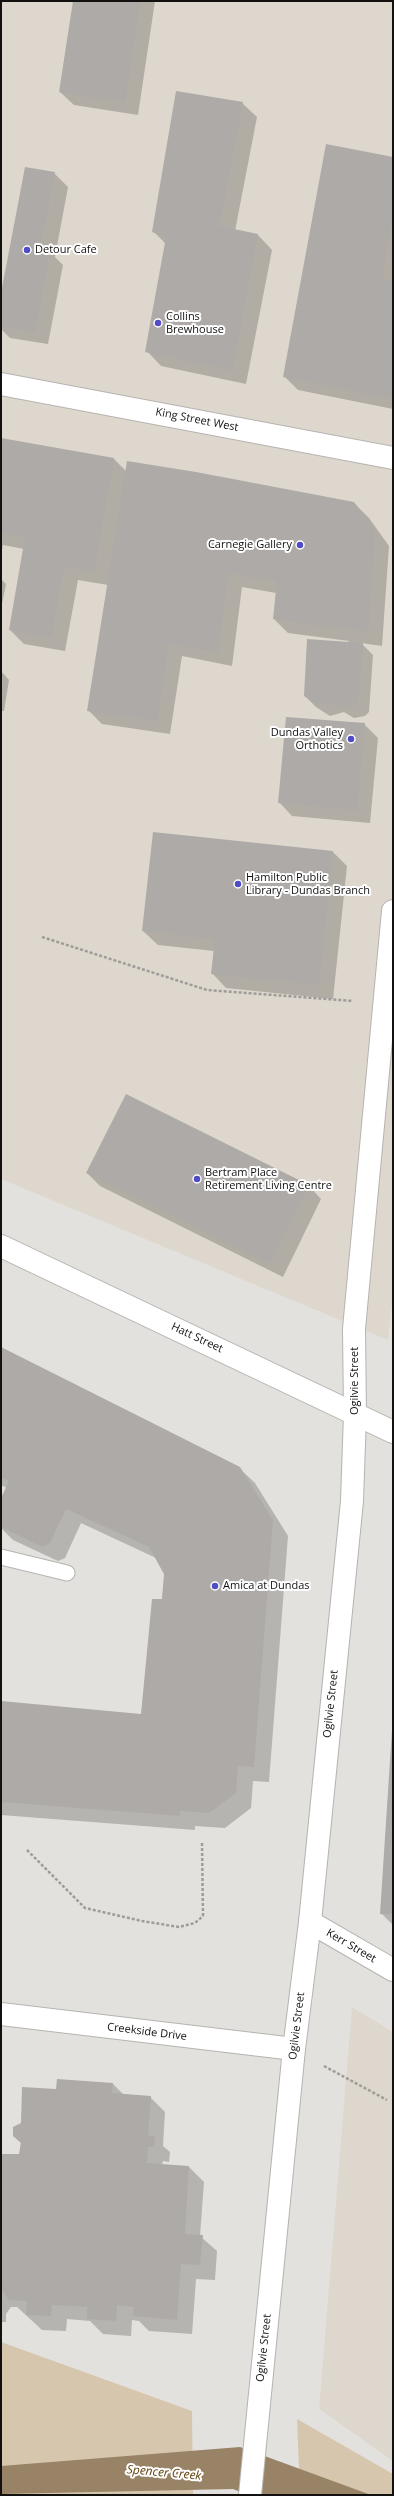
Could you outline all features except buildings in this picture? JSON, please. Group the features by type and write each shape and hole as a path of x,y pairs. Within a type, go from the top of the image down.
{"main road":[{"name":"King Street West","path":"1,384 393,458"},
{"name":"Ogilvie Street","path":"250,2495 294,2049 310,1922 352,1501 355,1414 354,1329 386,1057 385,1004 393,912"},
{"name":"Hatt Street","path":"1,1246 393,1432"},
{"name":"Kerr Street","path":"310,1922 393,1970"},
{"name":"Creekside Drive","path":"1,2014 294,2049"}],"lane":[{"path":"1,1557 67,1573"}],"path":[{"path":"42,937 207,990 385,1004"},
{"path":"27,1850 85,1908 142,1921 179,1927 196,1923 204,1916 202,1843"},
{"path":"294,2049 387,2100"}],"shaded area":[{"path":"1,1 393,1 393,1294 388,1340 1,1179"},
{"path":"352,2007 393,2032 393,2461 319,2409"},
{"path":"1,2342 192,2411 193,2495 1,2495"},
{"path":"297,2419 393,2474 393,2495 300,2495"}],"water":[{"name":"Spencer Creek","path":"240,2447 371,2495 248,2495 233,2489 1,2494 1,2466"}],"place":[{"name":"Detour Cafe","path":"27,250"},
{"name":"Collins Brewhouse","path":"158,323"},
{"name":"Carnegie Gallery","path":"300,545"},
{"name":"Dundas Valley Orthotics","path":"351,739"},
{"name":"Hamilton Public Library - Dundas Branch","path":"238,884"},
{"name":"Bertram Place Retirement Living Centre","path":"197,1179"},
{"name":"Amica at Dundas","path":"215,1586"}]}
